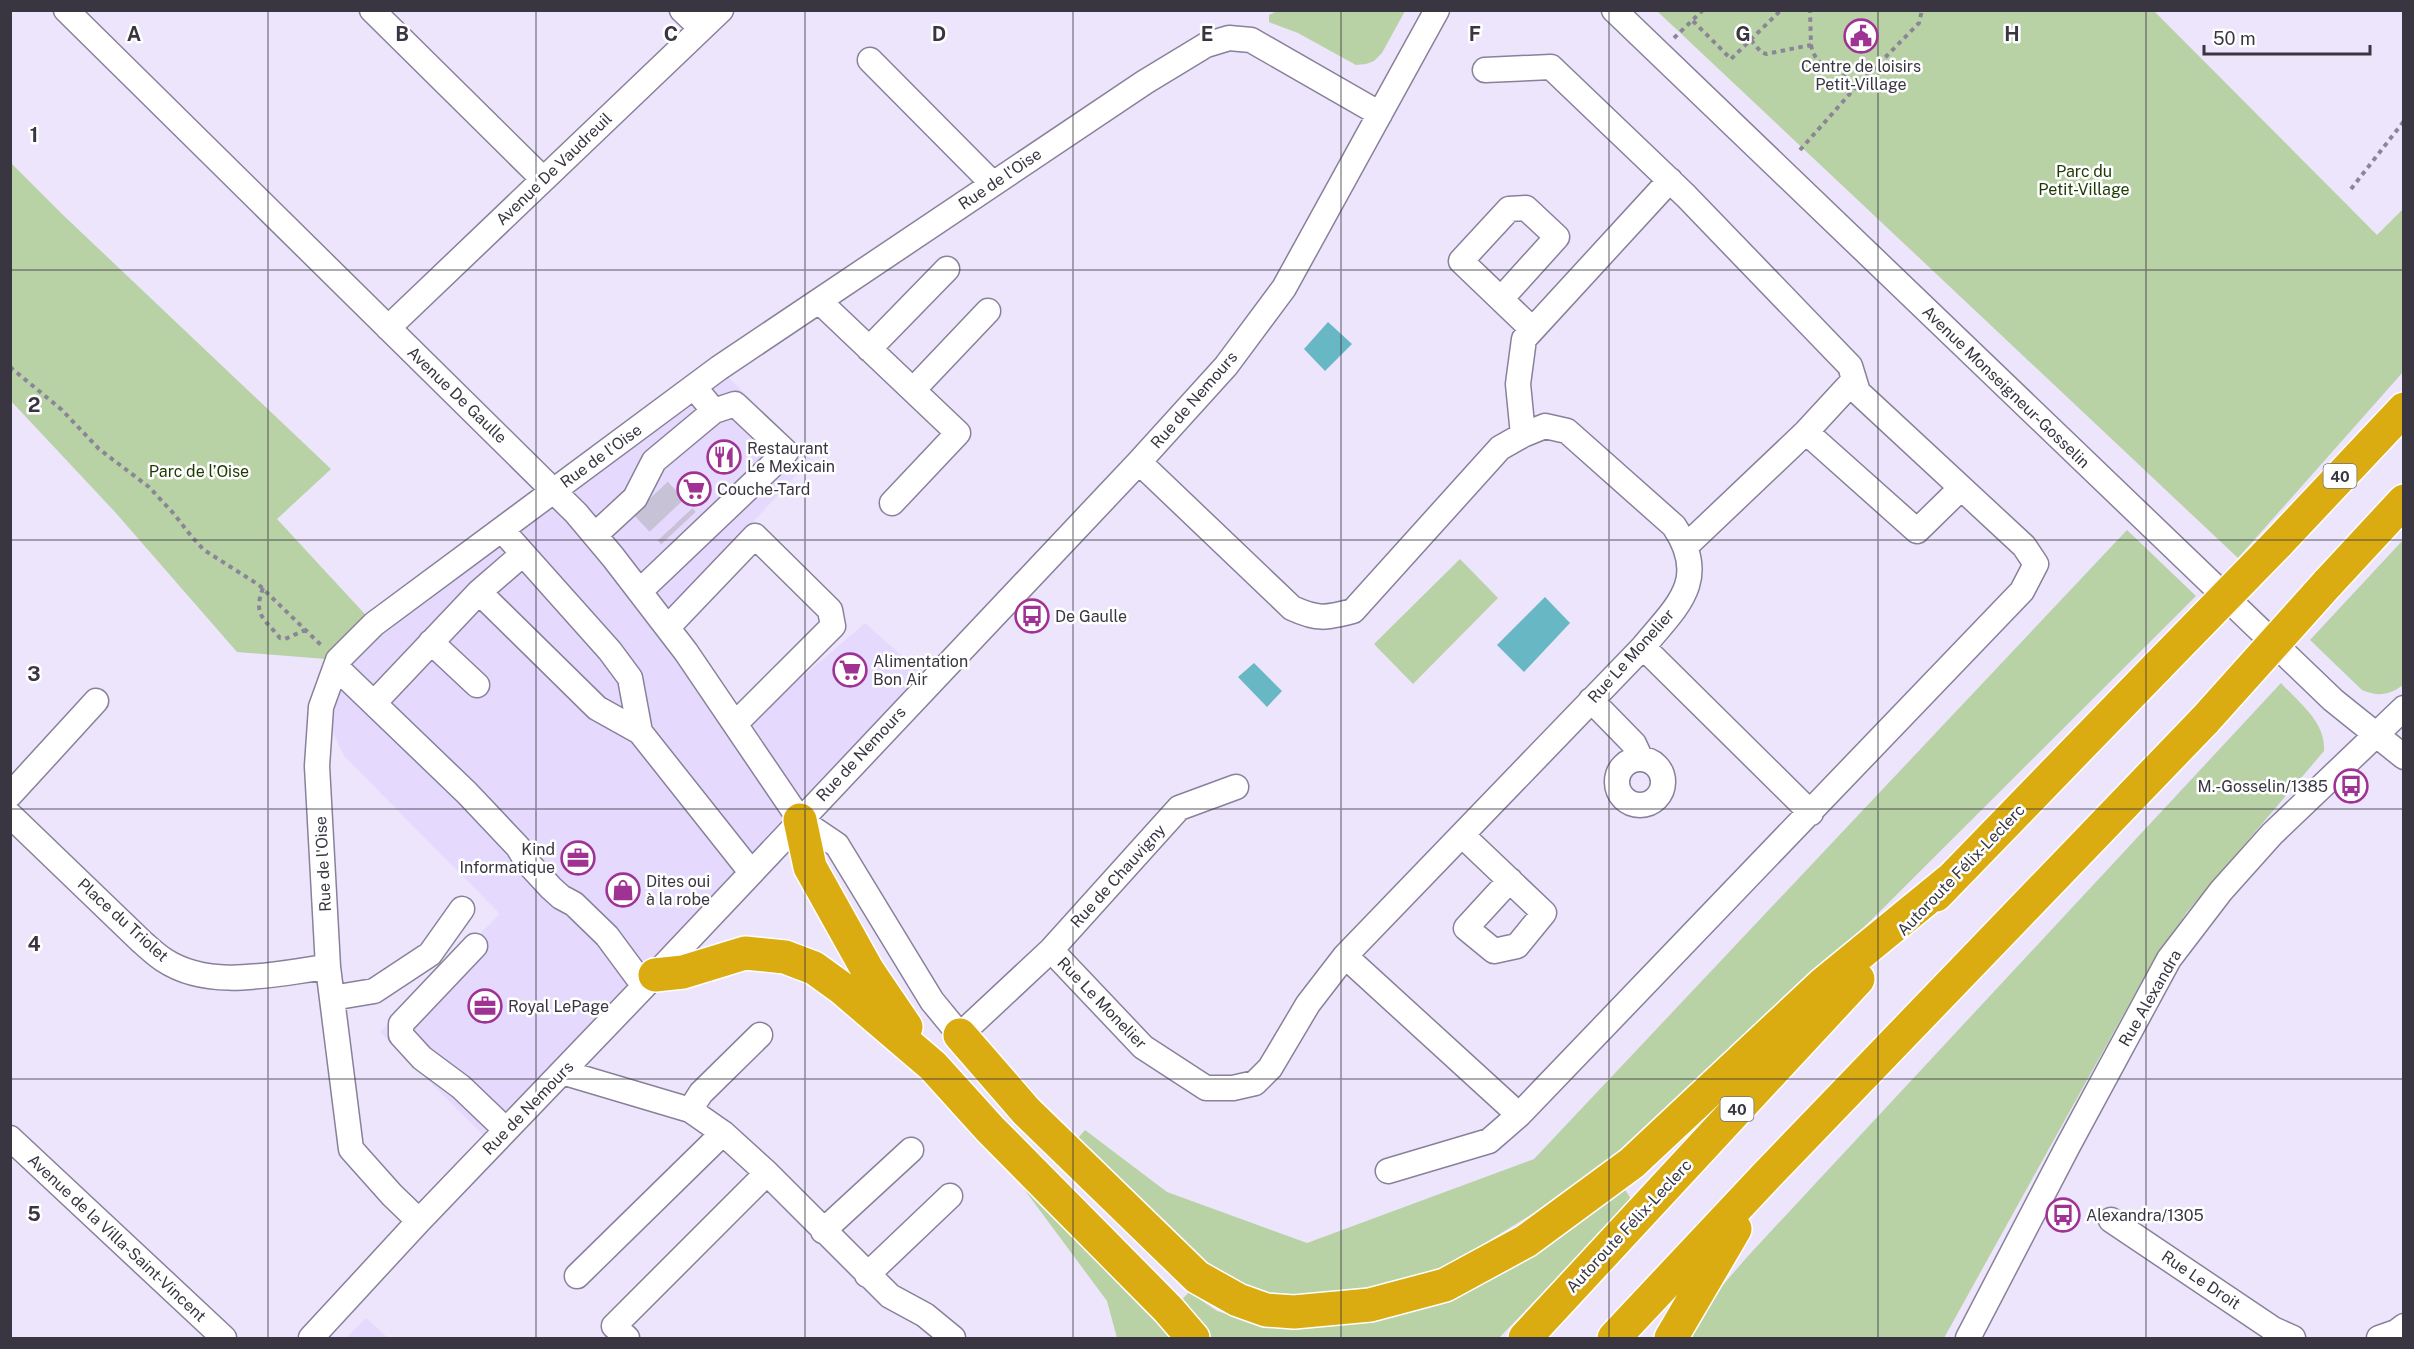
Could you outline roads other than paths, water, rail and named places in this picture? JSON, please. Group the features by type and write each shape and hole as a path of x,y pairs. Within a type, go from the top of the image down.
{"highway":[{"name":"Autoroute Félix-Leclerc","path":"1525,1338 1950,880 2277,544 2403,409"},
{"path":"1614,1338 1767,1175 2205,720 2403,501"},
{"path":"800,820 810,867 868,971 933,1066"},
{"path":"960,1035 1026,1111 1197,1277 1238,1300 1266,1310 1294,1312 1370,1305 1445,1285 1526,1241 1632,1163 1823,984 1950,880"},
{"path":"650,980 745,953 785,957 814,968 843,988 933,1066 990,1129 1168,1309 1192,1338"},
{"path":"1671,1338 1767,1175"}],"street":[{"name":"Avenue De Gaulle","path":"66,10 555,490 595,535 668,627 800,820"},
{"path":"372,10 543,179"},
{"path":"682,10 700,28"},
{"name":"Avenue De Vaudreuil","path":"388,328 721,10"},
{"name":"Rue de Nemours","path":"310,1338 650,980 1226,366 1284,288 1437,10"},
{"name":"Avenue Monseigneur-Gosselin","path":"1614,10 2333,700 2403,757"},
{"name":"Rue de l'Oise","path":"419,1221 351,1149 328,967 317,766 321,707 337,664 375,624 694,387 1145,82 1206,45 1229,38 1251,40 1380,114"},
{"path":"870,60 993,184"},
{"path":"1388,1171 1489,1142 1519,1115 2022,591 2036,564 2024,546 1858,392 1851,366 1670,180 1551,67 1485,70"},
{"path":"1523,435 1518,384 1524,339 1670,180"},
{"path":"869,349 947,269"},
{"path":"1501,299 1532,329"},
{"path":"819,301 958,433 892,502"},
{"path":"913,390 988,311"},
{"path":"1686,546 1806,432 1854,380"},
{"path":"694,387 714,411"},
{"path":"595,535 647,486 714,411 735,404 786,452 685,535 640,591"},
{"name":"Rue Le Monelier","path":"1051,950 1143,1047 1206,1088 1233,1088 1254,1083 1270,1068 1308,1004 1345,956 1642,646 1683,597 1690,574 1686,546 1674,526 1567,431 1545,426 1500,448 1353,611 1312,617 1292,608 1138,462"},
{"path":"1806,432 1917,531 1961,488"},
{"path":"634,433 647,486"},
{"path":"502,530 610,651 630,678 640,732"},
{"path":"668,627 755,536 830,610 833,626 735,724"},
{"path":"374,703 479,592 523,554"},
{"path":"479,592 597,708 640,732 751,872"},
{"path":"431,642 477,685"},
{"path":"1642,646 1811,813"},
{"path":"337,664 467,793 518,847 527,862 551,888 574,904 650,980"},
{"path":"1591,700 1634,744 1641,759"},
{"path":"10,795 96,701"},
{"name":"Rue Alexandra","path":"1968,1338 2169,959 2221,891 2272,834 2403,708"},
{"name":"Rue de Chauvigny","path":"960,1035 1051,950 1179,808 1236,787"},
{"name":"Place du Triolet","path":"10,815 142,942 164,960 191,973 218,979 328,967"},
{"path":"800,820 837,845 932,1002 960,1035"},
{"path":"1462,835 1510,880"},
{"path":"332,998 374,991 430,954 462,909"},
{"path":"475,946 401,1024 401,1035 422,1058 461,1087 506,1130"},
{"path":"1345,956 1519,1115"},
{"path":"690,1110 701,1093 760,1035"},
{"path":"562,1071 690,1110 723,1133 767,1173 890,1296 926,1315 953,1338"},
{"path":"577,1276 723,1133"},
{"name":"Avenue de la Villa-Saint-Vincent","path":"10,1138 224,1338"},
{"path":"823,1231 911,1150"},
{"path":"627,1338 614,1326 767,1173"},
{"path":"867,1275 950,1196"},
{"name":"Rue Le Droit","path":"2111,1220 2273,1329 2292,1338"},
{"path":"2379,1338 2396,1332 2403,1326"}],"water":[{"path":"1328,322 1352,344 1325,371 1304,349"},
{"path":"1545,597 1570,623 1524,672 1497,645"},
{"path":"1254,663 1282,691 1267,707 1238,677"}],"tunnel":[{"path":"659,490 687,520"},
{"path":"642,506 670,536"}],"place":[{"name":"Centre de loisirs Petit-Village","path":"1861,36"},
{"name":"Restaurant Le Mexicain","path":"724,457"},
{"name":"Couche-Tard","path":"694,489"},
{"name":"De Gaulle","path":"1032,616"},
{"name":"Alimentation Bon Air","path":"850,670"},
{"name":"M.-Gosselin/1385","path":"2351,786"},
{"name":"Kind Informatique","path":"578,858"},
{"name":"Dites oui à la robe","path":"623,890"},
{"name":"Royal LePage","path":"485,1006"},
{"name":"Alexandra/1305","path":"2063,1215"}],"park label":[{"name":"Parc du Petit-Village","path":"2084,180"},
{"name":"Parc de l’Oise","path":"199,471"}]}
